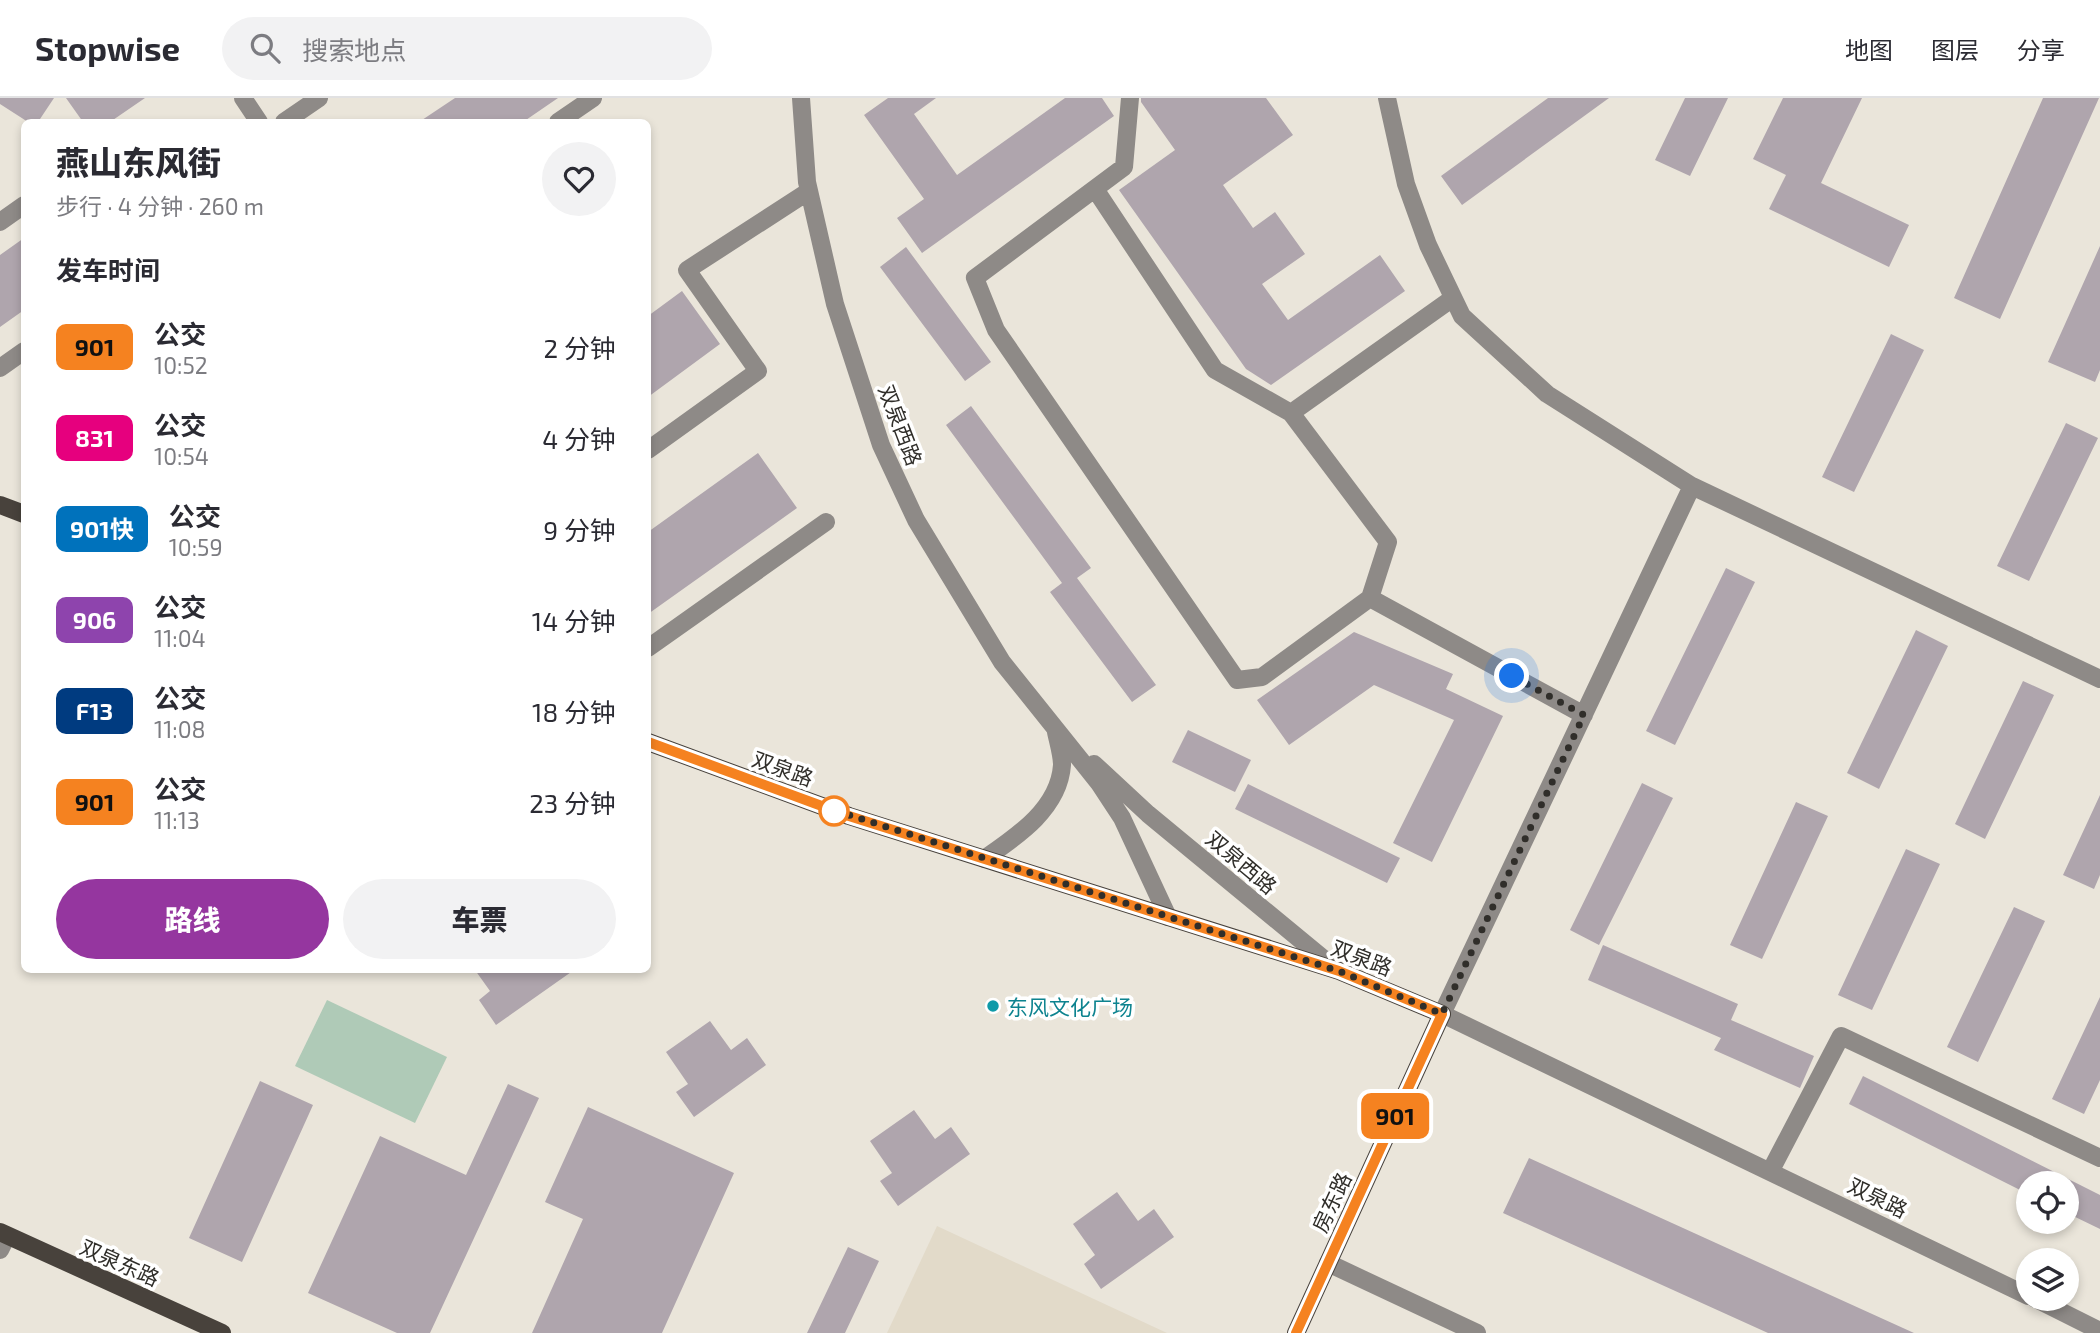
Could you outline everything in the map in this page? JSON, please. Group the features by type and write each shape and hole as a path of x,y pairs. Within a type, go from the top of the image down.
{"main road":[{"path":"0,505 21,513"},
{"name":"双泉路","path":"651,743 849,816 1339,971 1442,1014"},
{"name":"房东路","path":"1296,1333 1442,1014"},
{"name":"双泉东路","path":"2,1239 222,1333"}],"street":[{"path":"243,98 257,119"},
{"path":"288,119 319,98"},
{"path":"562,119 593,98"},
{"name":"双泉西路","path":"801,98 809,191 835,304 881,445 916,520 1002,662 1122,818 1168,917"},
{"path":"1095,189 1215,370 1291,414 1388,542 1370,598 1262,677 1237,680 996,330 975,278 1124,167 1130,98"},
{"path":"1387,98 1406,184 1427,245 1462,316 1547,394 1692,486 2100,679"},
{"path":"651,448 758,371 687,270 809,191"},
{"path":"0,222 21,207"},
{"path":"1291,414 1453,298"},
{"path":"0,368 21,353"},
{"path":"1442,1014 1692,486"},
{"path":"651,646 826,522"},
{"path":"1370,598 1584,715"},
{"path":"984,859 1027,829 1053,795 1062,765 1055,729"},
{"name":"双泉西路","path":"1055,729 1148,814 1339,971"},
{"name":"双泉路","path":"1442,1014 2016,1290"},
{"path":"1771,1170 1841,1036 2100,1158"},
{"path":"1328,1264 1477,1333"},
{"path":"2060,1311 2100,1331"}],"shaded area":[{"path":"937,1226 1167,1333 887,1333"}],"green space":[{"path":"327,1000 447,1057 415,1123 295,1066"}],"building":[{"path":"0,98 54,98 40,119 23,119 0,104"},
{"path":"66,98 145,98 114,119 81,119"},
{"path":"455,98 558,98 527,119 424,119"},
{"path":"888,98 936,98 914,114 957,175 1065,98 1102,98 1114,116 922,253 897,218 924,199 864,115"},
{"path":"1141,98 1266,98 1293,135 1223,185 1253,228 1275,212 1305,254 1262,284 1288,320 1380,255 1405,291 1271,385 1246,369 1119,190 1175,150 1141,102"},
{"path":"1548,98 1609,98 1462,205 1441,176"},
{"path":"1685,98 1728,98 1690,176 1655,160"},
{"path":"1783,98 1862,98 1821,183 1909,225 1889,267 1769,209 1786,175 1753,159"},
{"path":"2043,98 2099,98 2000,319 1954,298"},
{"path":"21,240 21,312 0,327 0,255"},
{"path":"2100,246 2100,370 2095,382 2048,362"},
{"path":"906,247 991,362 965,381 880,267"},
{"path":"682,291 720,344 651,395 651,314"},
{"path":"1891,334 1924,350 1854,492 1822,477"},
{"path":"971,406 1091,568 1077,578 1156,685 1132,702 1050,592 1062,583 946,425"},
{"path":"2066,423 2098,438 2029,581 1997,566"},
{"path":"758,453 797,508 651,612 651,530"},
{"path":"1726,568 1755,582 1675,745 1646,731"},
{"path":"1916,630 1948,646 1879,789 1847,773"},
{"path":"1354,632 1453,674 1446,689 1503,716 1432,862 1393,843 1454,720 1374,685 1289,745 1257,700"},
{"path":"2023,681 2054,695 1985,839 1955,824"},
{"path":"1188,730 1251,760 1235,792 1172,762"},
{"path":"1642,783 1673,798 1599,945 1570,930"},
{"path":"1248,784 1400,858 1387,883 1235,809"},
{"path":"2100,795 2100,875 2094,889 2063,875"},
{"path":"1796,802 1828,816 1762,959 1730,945"},
{"path":"1906,849 1940,864 1872,1010 1838,995"},
{"path":"2014,907 2045,921 1978,1062 1947,1047"},
{"path":"1603,945 1738,1004 1731,1020 1814,1056 1800,1088 1714,1050 1721,1038 1588,980"},
{"path":"477,973 570,973 496,1025 479,1000 490,991"},
{"path":"2100,997 2100,1080 2084,1114 2052,1099"},
{"path":"710,1021 731,1050 747,1038 766,1065 694,1117 676,1092 688,1084 666,1052"},
{"path":"1863,1076 2052,1171 2016,1171 2016,1188 1849,1104"},
{"path":"260,1081 313,1105 242,1262 189,1238"},
{"path":"508,1084 539,1098 430,1333 397,1333 308,1293 380,1136 466,1175"},
{"path":"588,1107 734,1173 662,1333 532,1333 583,1219 545,1202"},
{"path":"914,1110 935,1139 951,1127 970,1154 898,1206 880,1181 892,1173 870,1141"},
{"path":"1529,1158 1914,1333 1768,1333 1503,1213"},
{"path":"2079,1184 2100,1195 2100,1229 2079,1219"},
{"path":"1117,1192 1138,1221 1154,1209 1174,1237 1101,1289 1084,1264 1095,1255 1073,1224"},
{"path":"848,1247 879,1261 845,1333 807,1333"}],"bus line":[{"name":"901","path":"651,743 849,816 1339,971 1442,1014 1296,1333"}],"place":[{"name":"东风文化广场","path":"993,1006"}],"route":[{"path":"834,811 824,807 1339,971 1442,1014 1584,715 1512,676"}]}
